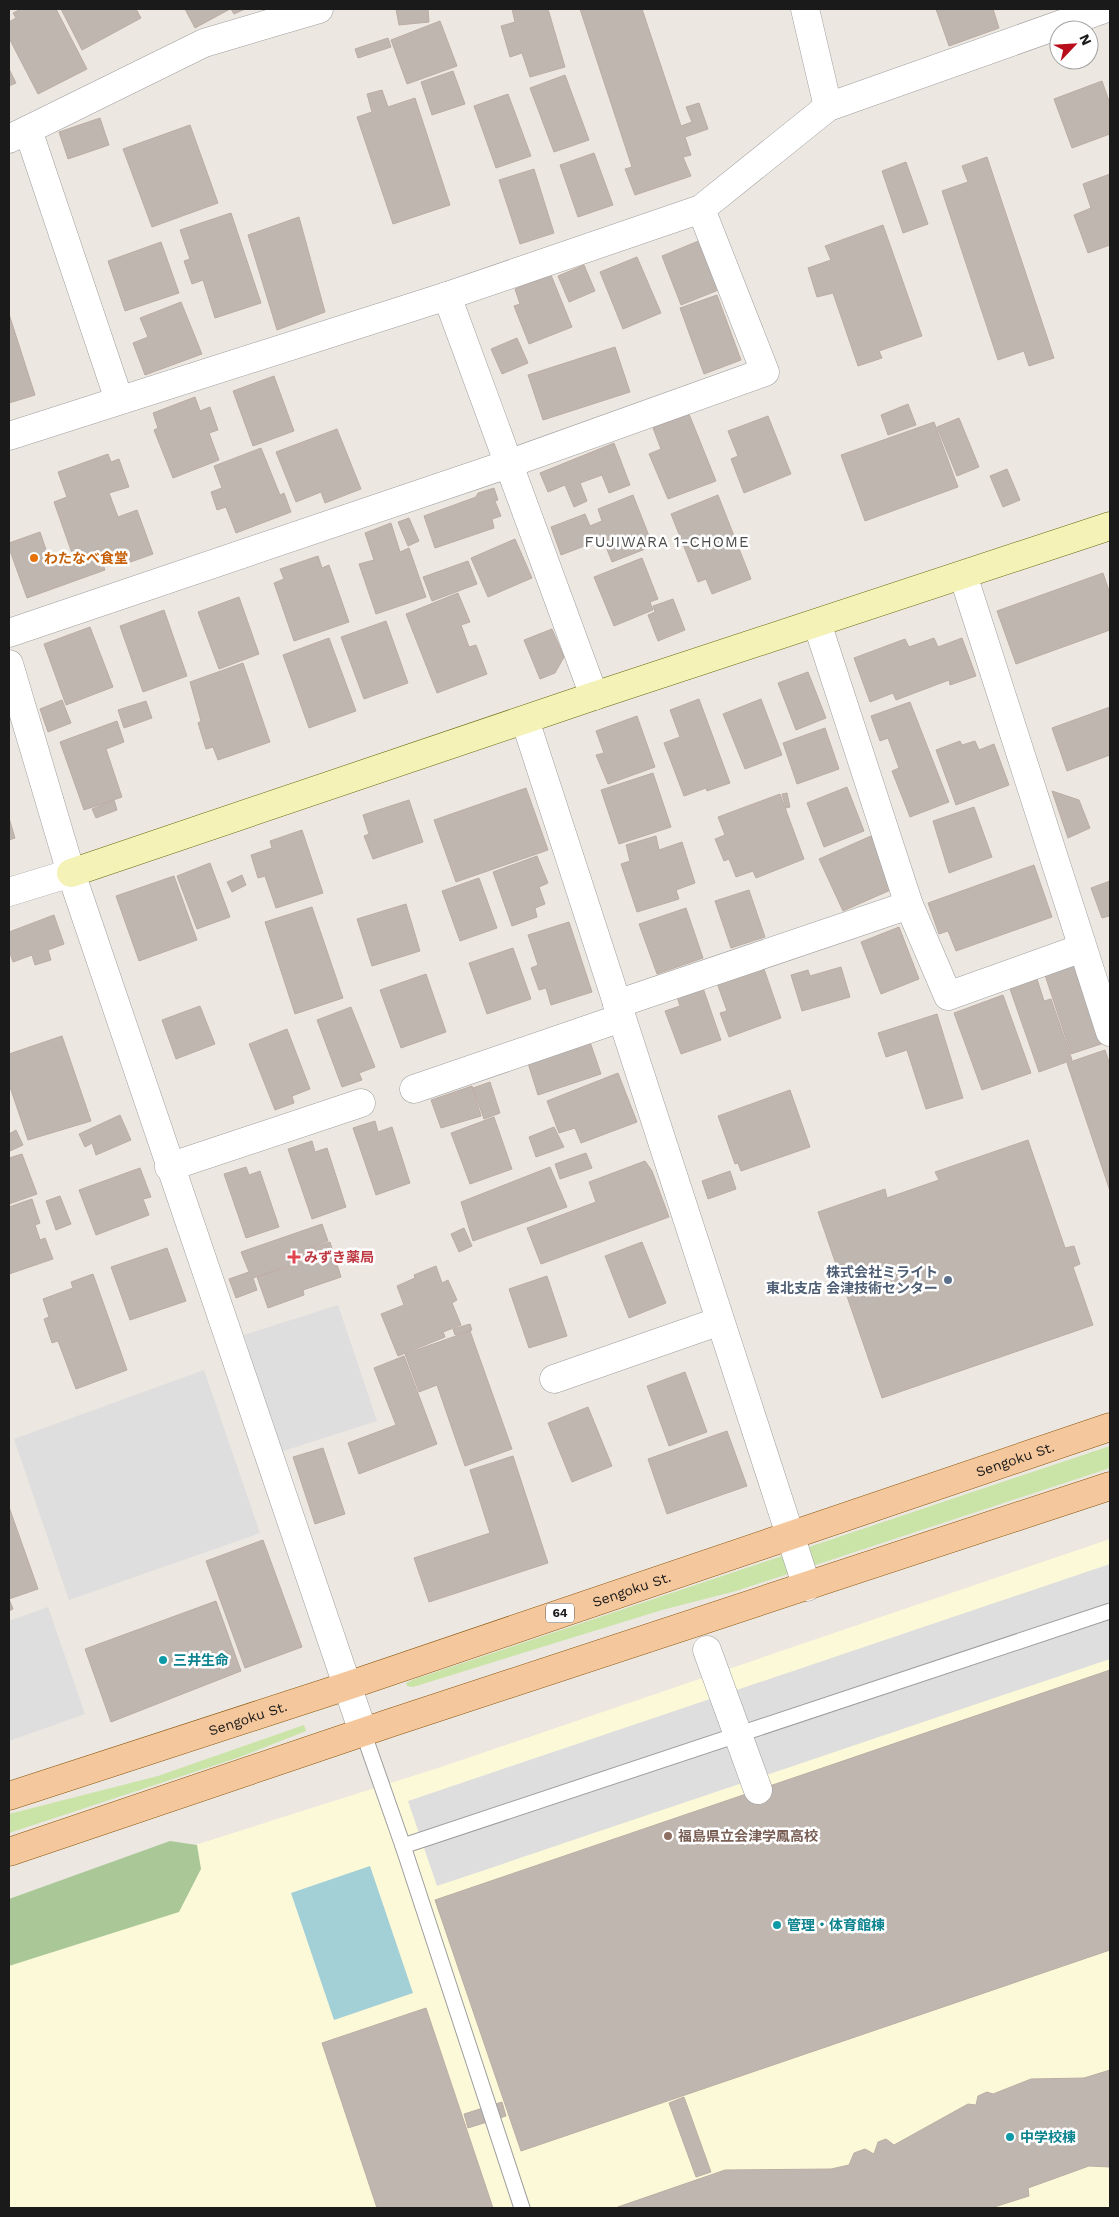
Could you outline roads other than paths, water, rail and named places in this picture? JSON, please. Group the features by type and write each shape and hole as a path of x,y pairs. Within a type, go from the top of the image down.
{"main road":[{"name":"Sengoku St.","path":"9,1796 347,1686 1110,1427"},
{"path":"9,1852 363,1732 1110,1486"}],"street":[{"path":"119,400 18,135 204,43 319,9"},
{"path":"806,9 828,107"},
{"path":"9,436 447,296 701,208 828,107 1104,9"},
{"path":"9,633 508,464 765,372 701,208"},
{"path":"447,296 594,696"},
{"path":"9,892 71,873 594,696 1110,526"},
{"path":"963,575 1082,948 1103,987 1110,1032"},
{"path":"817,623 909,905 948,996 1082,948"},
{"path":"9,664 71,873 169,1167 363,1732"},
{"path":"525,720 807,1587"},
{"path":"414,1089 619,1011 909,905"},
{"path":"169,1167 361,1102"},
{"path":"554,1379 720,1321"},
{"path":"707,1650 758,1790"}],"lane":[{"path":"403,1846 1110,1611"},
{"path":"363,1732 403,1846 522,2208"}],"water":[{"path":"370,1866 413,1993 334,2020 291,1893"}],"place":[{"name":"わたなべ食堂","path":"34,558"},
{"name":"みずき薬局","path":"294,1257"},
{"name":"株式会社ミライト 東北支店 会津技術センター","path":"948,1280"},
{"name":"三井生命","path":"163,1660"},
{"name":"福島県立会津学鳳高校","path":"668,1836"},
{"name":"管理・体育館棟","path":"777,1925"},
{"name":"中学校棟","path":"1010,2137"}],"district":[{"name":"FUJIWARA 1-CHOME","path":"667,542"}]}
